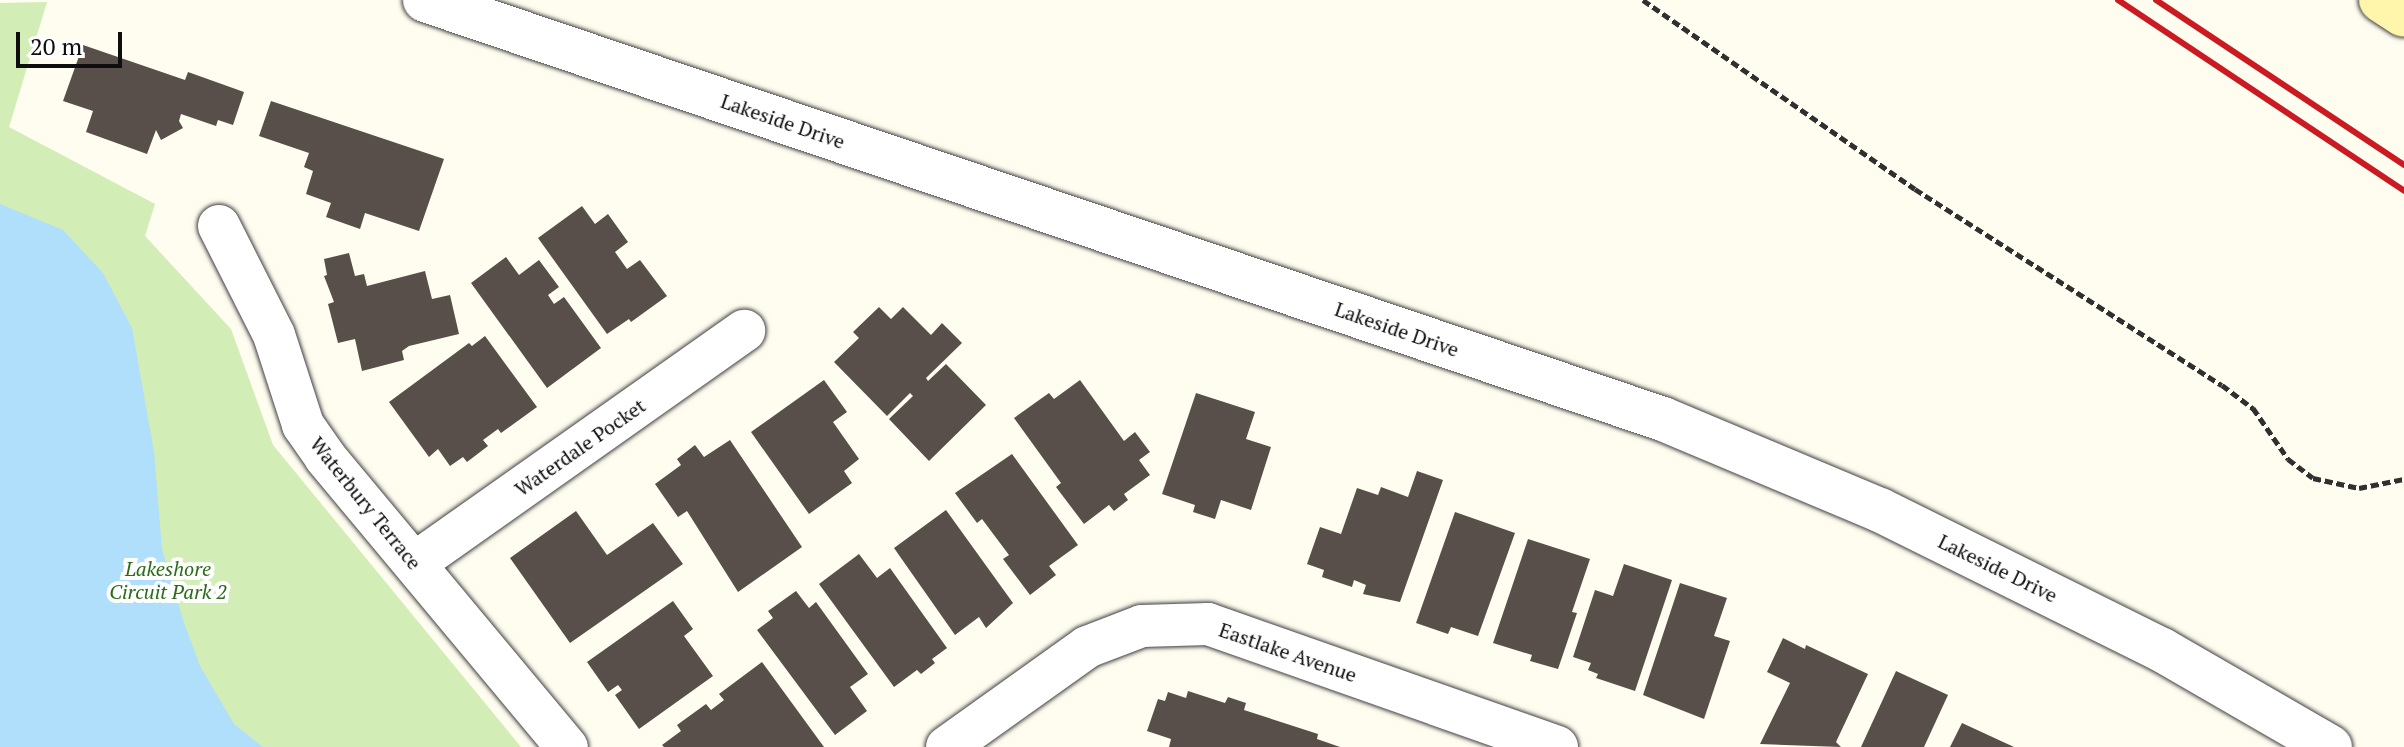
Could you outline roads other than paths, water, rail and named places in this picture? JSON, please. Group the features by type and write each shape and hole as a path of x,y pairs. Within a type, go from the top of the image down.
{"main road":[{"path":"2381,0 2404,15"}],"street":[{"name":"Lakeside Drive","path":"425,0 1663,419 1880,510 2162,650 2330,747"},
{"name":"Waterbury Terrace","path":"219,226 274,335 303,425 325,457 567,747"},
{"name":"Waterdale Pocket","path":"415,563 744,331"},
{"name":"Eastlake Avenue","path":"947,747 1087,647 1142,626 1208,624 1557,747"}],"water":[{"path":"0,204 63,230 103,273 132,328 154,452 162,549 183,620 200,666 234,724 263,747 0,747"}],"railway":[{"path":"2118,0 2404,191"},
{"path":"2156,0 2404,165"}],"park label":[{"name":"Lakeshore Circuit Park 2","path":"168,580"}]}
